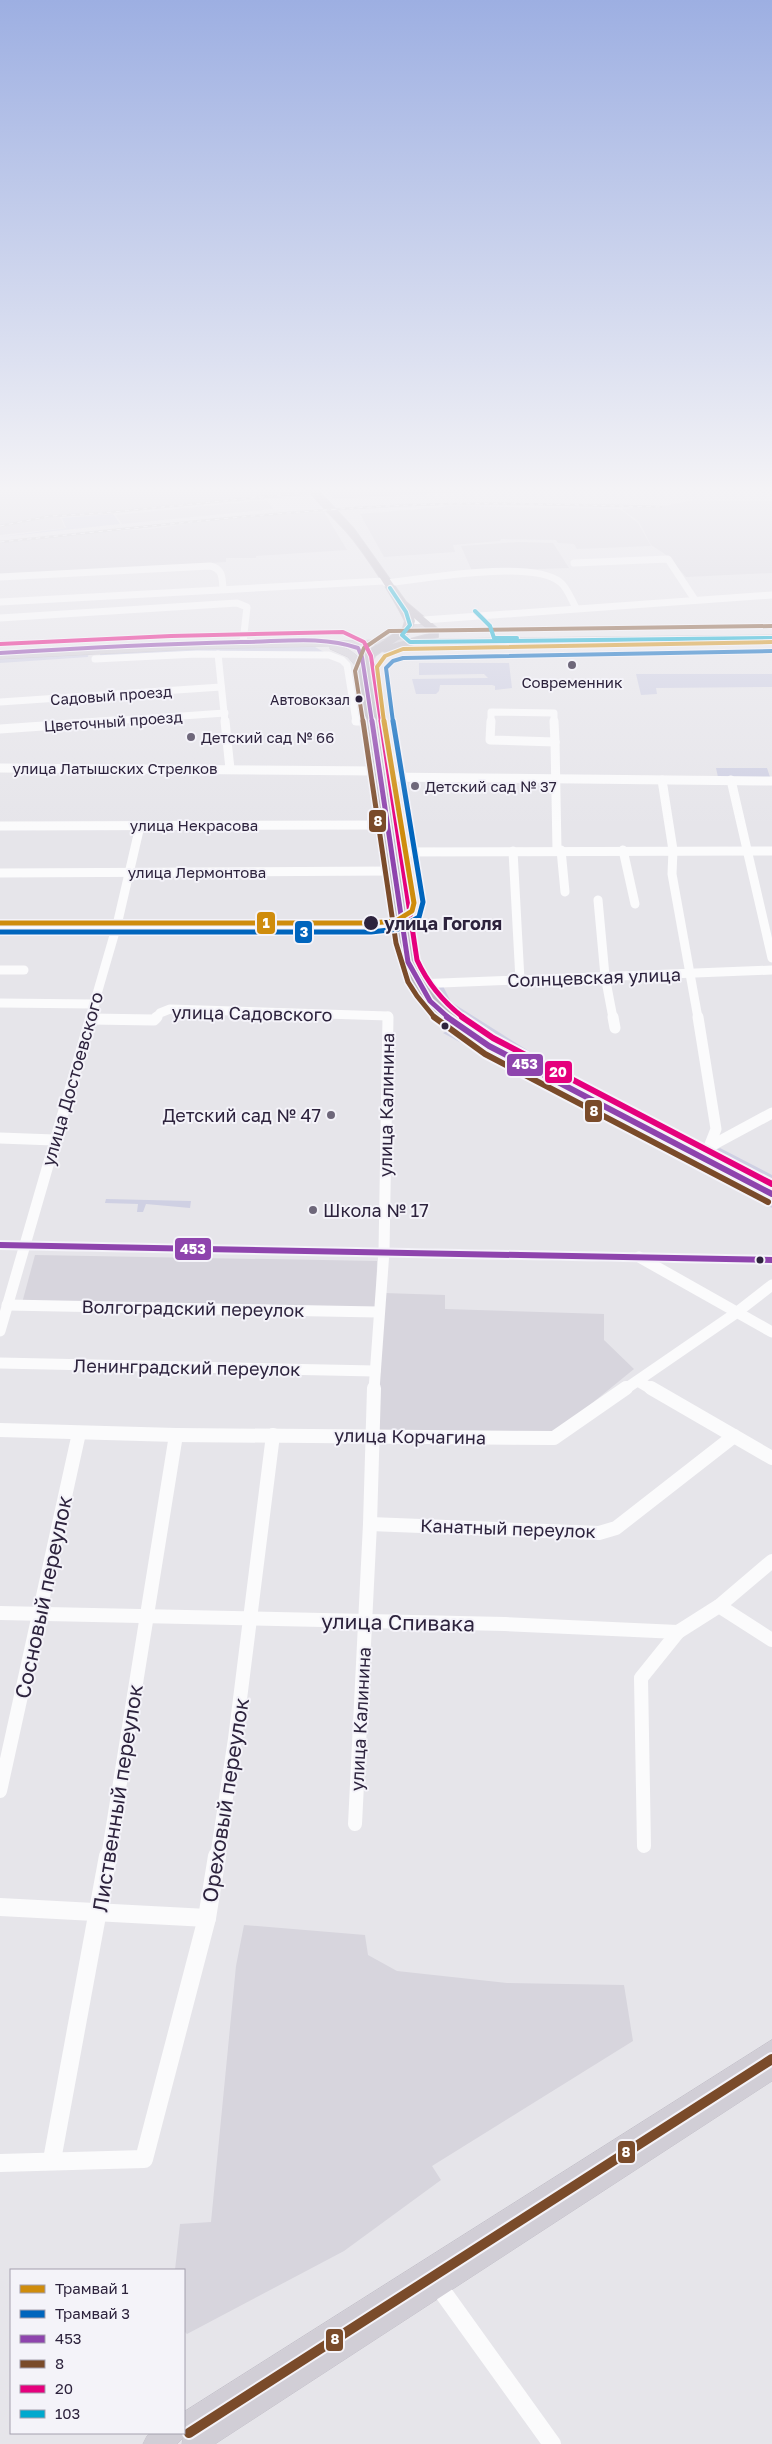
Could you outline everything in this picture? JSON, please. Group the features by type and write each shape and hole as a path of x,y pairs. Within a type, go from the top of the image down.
{"highway":[{"path":"399,600 423,621 431,634"},
{"path":"401,603 407,633"},
{"path":"364,671 371,659 407,633"},
{"path":"431,634 407,633 388,641 368,657 364,671 408,962 416,984 423,994 444,1015 489,1046 703,1151 772,1194"}],"main road":[{"path":"407,633 772,637"},
{"path":"431,634 454,639 772,637"},
{"path":"0,654 104,646 242,642 388,641"},
{"path":"0,654 347,642 360,652 364,671"},
{"path":"317,644 346,651 359,660 364,671"},
{"path":"0,1245 772,1260"},
{"path":"194,2444 433,2278 772,2049"},
{"path":"185,2425 433,2278 772,2069"},
{"path":"155,2444 171,2434"}],"street":[{"path":"0,602 32,600"},
{"path":"571,600 576,608"},
{"path":"407,633 423,621 694,600"},
{"path":"0,618 237,602 246,605 242,642"},
{"path":"94,658 315,653 336,657 348,666 356,721 372,721"},
{"name":"улица Латышских Стрелков","path":"218,654 230,769"},
{"name":"Садовый проезд","path":"0,702 221,687"},
{"path":"555,742 490,740 491,712 554,713 555,742 554,779 559,850 565,892"},
{"name":"Цветочный проезд","path":"0,729 225,713"},
{"name":"улица Латышских Стрелков","path":"0,768 230,769 554,779 772,781"},
{"path":"662,780 673,850 672,874 691,973 716,1129 703,1151"},
{"path":"731,780 772,958"},
{"name":"улица Некрасова","path":"0,826 387,825"},
{"name":"улица Достоевского","path":"0,1331 54,1140 91,1019 117,925 140,826"},
{"path":"391,852 559,850 772,851"},
{"path":"623,850 635,904"},
{"path":"513,851 520,980"},
{"name":"улица Лермонтова","path":"0,873 394,871"},
{"path":"598,900 605,976 615,1028"},
{"path":"0,925 402,925"},
{"path":"0,970 24,970"},
{"name":"Солнцевская улица","path":"416,984 772,970"},
{"path":"0,1002 94,1004"},
{"name":"улица Садовского","path":"91,1019 154,1020 160,1013 170,1009 388,1016"},
{"name":"улица Калинина","path":"355,1824 370,1524 375,1371 384,1251 388,1016"},
{"path":"703,1151 772,1113"},
{"path":"0,1138 54,1140"},
{"path":"639,1257 772,1332"},
{"name":"улица Корчагина","path":"0,1430 176,1435 372,1435 554,1438 736,1313 772,1285"},
{"name":"Волгоградский переулок","path":"7,1305 378,1312"},
{"name":"Ленинградский переулок","path":"0,1363 375,1371"},
{"path":"638,1380 772,1458"},
{"name":"Сосновый переулок","path":"0,1791 79,1433"},
{"name":"Лиственный переулок","path":"52,2160 99,1912 176,1435"},
{"name":"Ореховый переулок","path":"52,2160 144,2159 207,1918 235,1739 273,1435"},
{"name":"Канатный переулок","path":"370,1524 599,1533 616,1528 734,1436"},
{"path":"644,1846 641,1678 678,1632 719,1606 772,1561"},
{"path":"719,1606 772,1640"},
{"name":"улица Спивака","path":"0,1613 364,1621 678,1632"},
{"path":"0,1907 207,1918"},
{"path":"0,2163 52,2160"},
{"path":"433,2278 552,2444"}],"shaded area":[{"path":"224,647 315,647 324,652 100,657 100,652"},
{"path":"89,652 88,657 0,663 0,658"},
{"path":"419,663 509,663 512,688 495,690 495,686 492,685 440,685 439,691 436,694 416,694 412,679 488,678 484,674 419,675"},
{"path":"636,674 772,674 772,687 656,688 657,694 641,695"},
{"path":"716,768 767,768 770,777 718,777"},
{"path":"443,986 451,1002 532,1053 697,1141 690,1145 525,1058 440,1004 431,987"},
{"path":"452,1029 539,1080 537,1084 443,1033"},
{"path":"557,1087 772,1202 772,1208 551,1091"},
{"path":"720,1148 772,1175 772,1184 712,1152"},
{"path":"106,1199 191,1201 190,1208 146,1204 143,1212 137,1212 138,1204 105,1203"},
{"path":"35,1255 377,1261 376,1310 22,1303"},
{"path":"384,1293 445,1295 445,1309 604,1314 604,1340 634,1369 553,1435 374,1433"},
{"path":"244,1925 365,1935 368,1955 397,1971 507,1983 624,1985 633,2041 432,2166 441,2180 344,2251 187,2334 185,2332 185,2269 175,2269 180,2224 211,2222 236,1966"}],"tram line":[{"name":"1","path":"0,923 371,923 396,921 412,911 414,903 391,772 377,667 385,656 397,651 423,647 772,642"},
{"name":"3","path":"0,932 371,932 398,929 419,917 423,902 400,771 386,668 393,661 423,656 772,651"}],"transit line":[{"name":"103","path":"398,600 406,612 410,625 402,635 410,642 772,638"},
{"name":"103","path":"475,611 490,626 494,638 517,638"},
{"name":"8","path":"768,1202 485,1054 452,1032 427,1009 408,982 396,943 355,671 364,648 389,631 772,626"},
{"name":"20","path":"0,644 171,636 343,632 364,642 371,656 417,960 430,985 448,1005 493,1038 772,1184"},
{"name":"453","path":"0,653 130,646 310,640 323,640 358,648 362,657 408,962 414,976 430,1001 452,1021 489,1046 772,1194"},
{"name":"453","path":"0,1245 772,1260"},
{"name":"8","path":"189,2433 772,2059"}],"place":[{"name":"Современник","path":"572,665"},
{"name":"Автовокзал","path":"359,699"},
{"name":"Детский сад № 66","path":"191,737"},
{"name":"Детский сад № 37","path":"415,786"},
{"name":"улица Гоголя","path":"371,923"},
{"name":"Детский сад № 47","path":"331,1115"},
{"name":"Школа № 17","path":"313,1210"}]}
